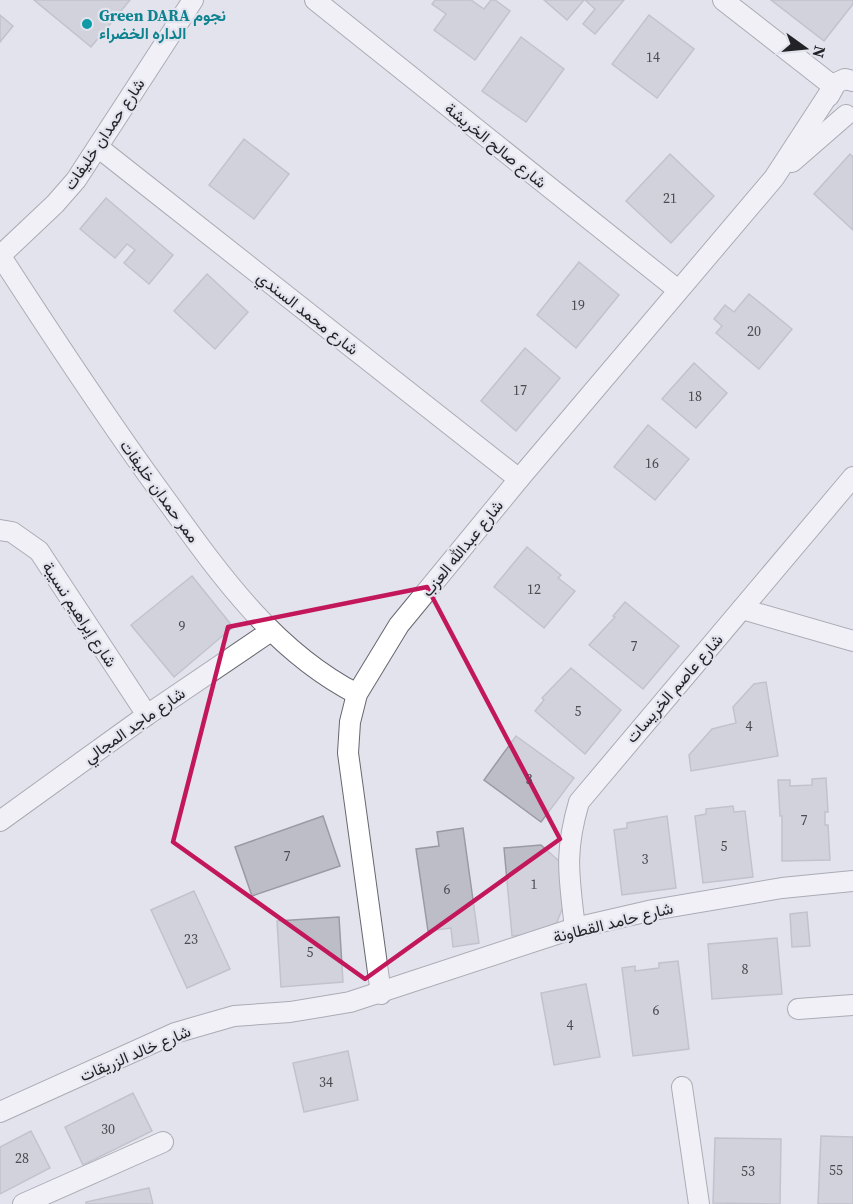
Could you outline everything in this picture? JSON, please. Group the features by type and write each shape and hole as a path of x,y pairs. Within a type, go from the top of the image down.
{"street":[{"name":"شارع حمدان خليفات","path":"0,255 55,204 99,147 194,0"},
{"name":"شارع صالح الخريشة","path":"315,0 678,290"},
{"path":"723,0 843,82 831,105 835,110 851,114"},
{"name":"شارع عبدالله العزب","path":"381,994 348,753 350,722 357,694 399,625 519,479 774,178 843,82"},
{"name":"شارع عبدالله العزب","path":"774,178 851,114"},
{"name":"شارع محمد السندي","path":"99,147 519,479"},
{"name":"ممر حمدان خليفات","path":"0,255 62,352 138,462 206,554 271,631 306,663 357,694"},
{"name":"شارع عاصم الخريسات","path":"575,928 567,861 570,834 579,802 853,477"},
{"name":"شارع إبراهيم نسيبة","path":"0,530 12,532 39,551 147,715"},
{"path":"742,609 853,641"},
{"name":"شارع ماجد المجالي","path":"0,821 147,715 271,631"},
{"name":"شارع حامد القطاونة","path":"381,994 575,928 653,910 770,890 853,881"},
{"name":"شارع خالد الزريقات","path":"0,1112 175,1033 234,1016 321,1009 381,994"},
{"path":"798,1009 853,1005"},
{"path":"682,1087 699,1204"},
{"path":"23,1204 163,1142"}],"highlighted area":[{"path":"427,587 560,839 365,979 173,842 228,627"}],"building":[{"name":"Green DARA نجوم الداره الخضراء","path":"34,0 130,0 91,47"},
{"path":"435,0 471,0 484,9 491,0 495,0 510,11 475,60 434,30 446,14 432,4"},
{"path":"544,0 584,0 567,20"},
{"path":"585,0 624,0 595,34 583,24 595,9"},
{"path":"771,0 853,0 853,4 824,41"},
{"path":"0,15 13,26 0,42"},
{"path":"649,15 694,49 657,98 612,64"},
{"path":"521,37 564,69 526,122 482,91"},
{"path":"244,139 289,174 254,219 209,185"},
{"path":"670,154 714,196 671,243 626,201"},
{"path":"850,154 853,157 853,230 814,194"},
{"path":"106,198 173,255 149,284 124,263 135,250 127,244 115,258 80,229"},
{"path":"579,262 619,295 576,348 537,315"},
{"path":"207,274 248,312 215,349 174,311"},
{"path":"749,294 792,329 759,369 716,333 722,326 714,319 725,305 734,312"},
{"path":"525,348 560,378 516,431 481,401"},
{"path":"694,363 727,393 696,428 662,399"},
{"path":"648,425 689,459 655,500 614,467"},
{"path":"527,547 561,575 558,578 575,591 544,628 494,587"},
{"path":"192,576 233,627 174,677 131,625"},
{"path":"625,602 679,646 643,689 589,645 615,617 613,616"},
{"path":"571,668 621,710 585,754 535,711 544,700 542,698"},
{"path":"766,682 778,756 691,771 689,755 712,729 736,723 733,707 754,684"},
{"path":"516,736 574,778 541,822 484,780"},
{"path":"826,778 828,812 825,812 825,825 828,825 830,860 782,861 782,816 780,816 778,780 790,780 790,786 812,785 812,779"},
{"path":"733,806 734,812 745,811 753,877 703,883 695,816 706,814 706,809"},
{"path":"323,816 340,866 252,896 235,847"},
{"path":"667,816 676,888 622,895 614,830 627,828 627,823"},
{"path":"463,828 479,943 453,947 451,928 428,931 416,849 439,846 437,832"},
{"path":"541,845 559,861 563,907 553,932 512,936 504,848"},
{"path":"194,891 230,969 187,988 151,910"},
{"path":"807,912 810,946 792,947 790,914"},
{"path":"339,917 343,982 281,987 277,921"},
{"path":"777,938 782,994 712,999 708,944"},
{"path":"678,961 689,1049 633,1056 622,968 635,966 635,971 659,968 659,963"},
{"path":"586,984 600,1057 554,1065 541,993"},
{"path":"348,1051 358,1100 304,1112 293,1063"},
{"path":"133,1093 152,1131 83,1165 65,1127"},
{"path":"31,1131 50,1168 0,1194 0,1147"},
{"path":"821,1136 853,1137 853,1204 818,1204"},
{"path":"715,1138 781,1139 780,1204 713,1203"},
{"path":"149,1188 153,1204 86,1204 86,1202"}],"place":[{"name":"Green DARA نجوم الداره الخضراء","path":"87,24"}]}
